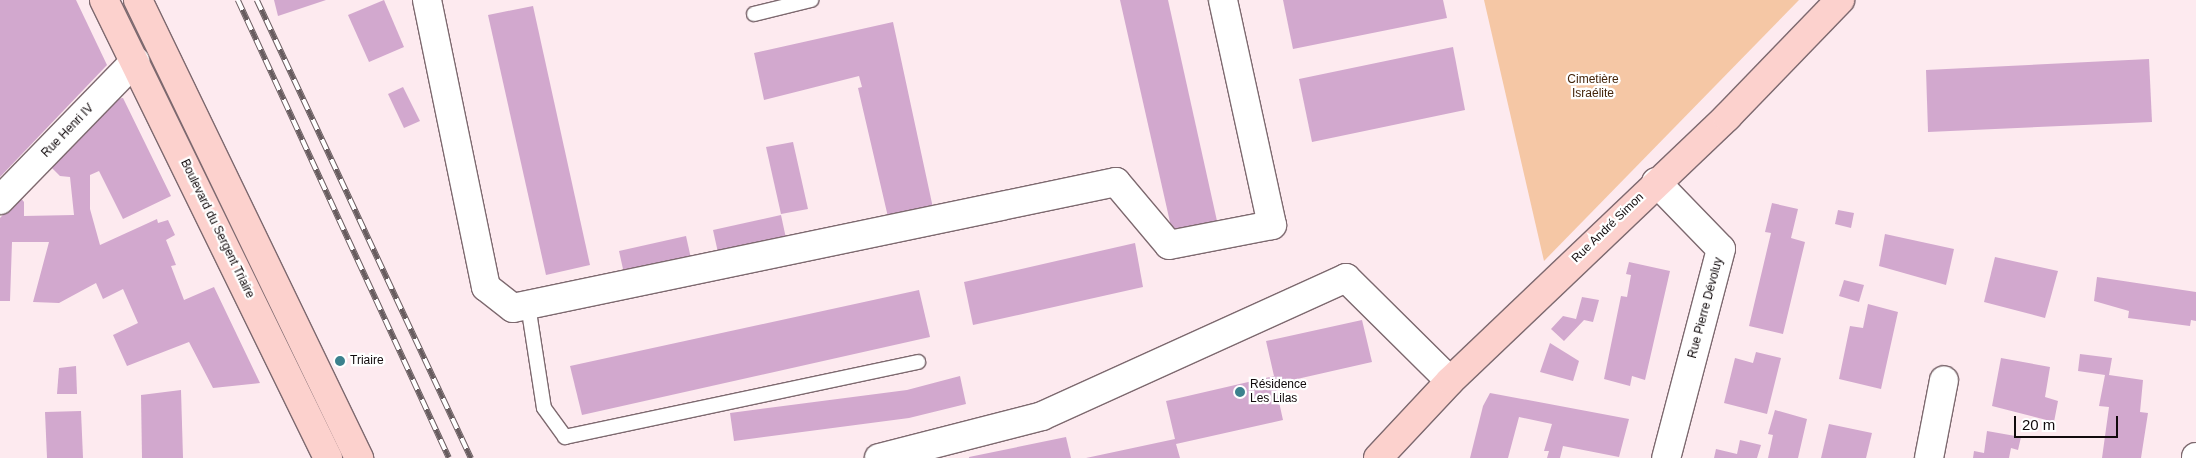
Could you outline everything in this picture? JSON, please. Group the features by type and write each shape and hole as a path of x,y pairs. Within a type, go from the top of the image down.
{"main road":[{"name":"Boulevard du Sergent Triaire","path":"104,0 328,458"},
{"path":"138,0 359,458"},
{"name":"Rue André Simon","path":"1378,458 1450,381 1656,182 1702,143 1840,0"}],"street":[{"path":"432,1 486,287 513,308 1116,182 1169,245 1272,225 1223,0"},
{"name":"Rue Henri IV","path":"0,200 135,61"},
{"name":"Rue Pierre Dévoluy","path":"1656,182 1721,249 1666,458"},
{"path":"879,458 1042,416 1346,278 1450,381"},
{"path":"1929,458 1944,380"}],"lane":[{"path":"754,14 812,0"},
{"path":"528,305 544,408 565,437 918,362"}],"green space":[{"name":"Cimetière Israélite","path":"1484,0 1799,0 1544,261"}],"building":[{"path":"0,0 76,0 107,65 0,177"},
{"path":"274,0 326,0 278,16"},
{"path":"384,0 404,47 369,62 348,15"},
{"path":"1120,0 1168,0 1217,221 1172,231"},
{"path":"1283,0 1443,0 1447,18 1293,49"},
{"path":"533,6 590,265 546,275 488,15"},
{"path":"893,22 933,208 888,217 858,88 862,87 859,76 764,100 754,53"},
{"path":"1453,47 1465,110 1312,142 1299,79"},
{"path":"2149,59 2152,122 1928,132 1926,70"},
{"path":"403,87 420,121 404,128 388,94"},
{"path":"123,98 171,196 123,219 99,171 90,175 90,209 100,245 157,219 158,223 168,220 175,235 166,240 176,265 171,266 184,300 214,287 260,383 213,388 189,342 127,366 113,335 138,323 123,289 103,299 96,283 59,303 33,302 49,242 12,242 10,301 0,301 0,218 20,197 24,202 24,216 74,215 70,177 60,176 50,166 116,99"},
{"path":"793,142 808,209 781,214 766,147"},
{"path":"1772,203 1798,209 1791,238 1805,242 1783,334 1749,326 1771,233 1765,232"},
{"path":"1838,210 1854,213 1851,228 1835,224"},
{"path":"781,215 787,243 719,257 713,230"},
{"path":"1885,234 1954,249 1946,285 1879,266"},
{"path":"686,236 692,263 625,278 619,251"},
{"path":"1135,243 1143,287 973,325 964,282"},
{"path":"1995,257 2058,271 2045,318 1984,302"},
{"path":"1629,262 1670,271 1645,380 1632,376 1630,386 1604,379 1621,296 1627,297 1631,275 1626,274"},
{"path":"2097,277 2196,292 2196,321 2191,320 2190,326 2128,318 2129,311 2094,301"},
{"path":"1844,280 1864,285 1859,302 1839,296"},
{"path":"919,290 930,337 582,415 570,366"},
{"path":"1582,297 1599,300 1593,322 1584,320 1564,341 1551,329 1563,316 1576,319"},
{"path":"1868,304 1898,312 1881,389 1839,379 1850,326 1863,328"},
{"name":"Résidence Les Lilas","path":"1362,320 1372,362 1275,384 1283,420 1176,444 1180,458 1086,458 1175,439 1166,401 1274,376 1266,341"},
{"path":"1550,343 1579,361 1573,381 1540,372"},
{"path":"1756,352 1781,358 1767,414 1724,403 1735,358 1753,363"},
{"path":"2080,354 2112,358 2109,375 2143,380 2140,412 2148,413 2141,458 2102,458 2109,407 2099,406 2105,375 2078,371"},
{"path":"2001,358 2050,367 2045,397 2058,401 2054,422 1992,406"},
{"path":"76,366 77,394 57,394 59,368"},
{"path":"960,376 966,404 909,418 734,441 730,413 907,390"},
{"path":"181,390 183,458 142,458 141,395"},
{"path":"1490,393 1629,419 1619,457 1563,446 1560,458 1547,458 1549,451 1544,451 1552,424 1519,417 1508,458 1470,458 1483,406"},
{"path":"1775,410 1807,419 1798,458 1768,458 1773,435 1768,434"},
{"path":"81,411 83,458 47,458 45,412"},
{"path":"1829,424 1872,433 1866,458 1821,458"},
{"path":"1987,431 2021,437 2018,450 2011,448 2009,458 1973,458 1974,451 1984,453"},
{"path":"1066,437 1071,458 969,458 969,457"},
{"path":"1740,440 1761,445 1757,458 1714,458 1716,449 1737,454"}],"railway":[{"path":"238,0 449,458"},
{"path":"257,0 471,458"}],"place":[{"name":"Triaire","path":"340,361"},
{"name":"Résidence Les Lilas","path":"1240,392"}]}
